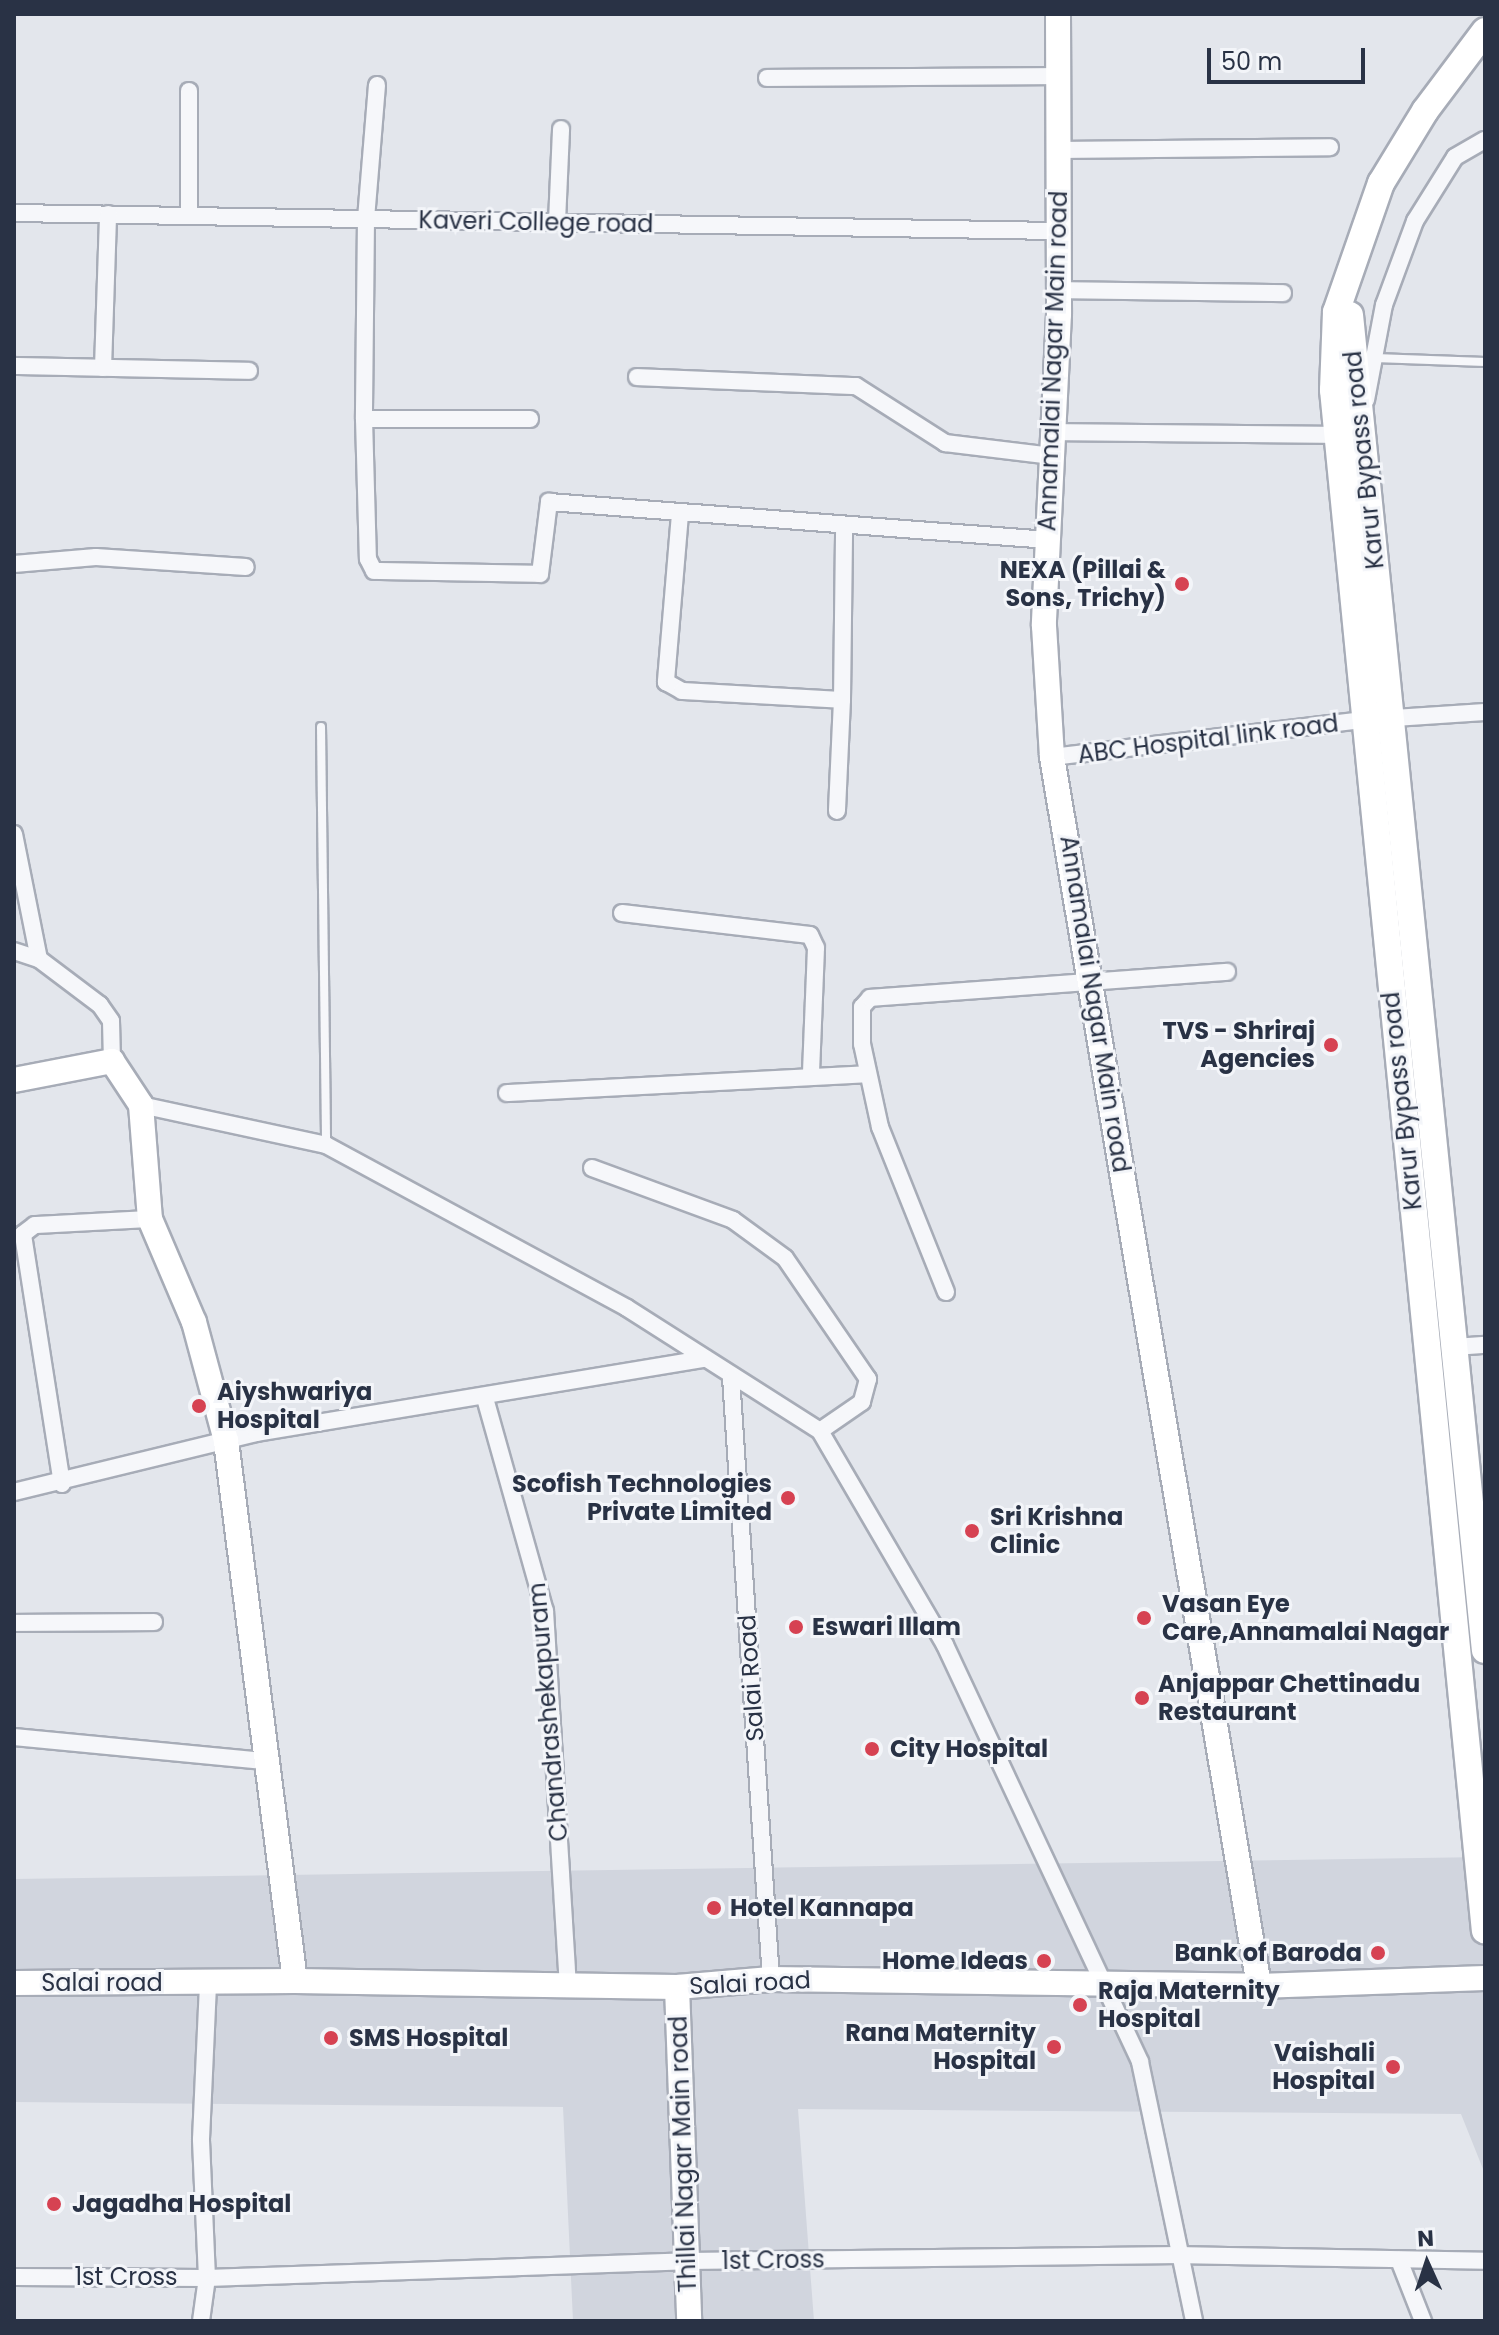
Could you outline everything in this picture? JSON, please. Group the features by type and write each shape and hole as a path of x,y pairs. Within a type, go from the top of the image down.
{"main road":[{"name":"Karur Bypass road","path":"1485,31 1425,111 1381,183 1347,272 1336,312 1337,435 1485,1931"},
{"name":"Karur Bypass road","path":"1347,272 1485,1650"}],"street":[{"name":"Annamalai Nagar Main road","path":"1058,14 1059,290 1044,626 1052,757 1094,984 1156,1396 1259,1986"},
{"path":"767,78 1058,76"},
{"path":"377,85 366,219 364,419 368,559 377,573 540,574 549,502 1048,540"},
{"path":"189,91 189,216"},
{"path":"557,222 561,129"},
{"path":"1362,426 1388,292 1415,221 1455,157 1485,140"},
{"path":"1058,150 1330,147"},
{"name":"Kaveri College road","path":"14,213 1059,231"},
{"path":"103,368 108,214"},
{"path":"1059,290 1283,293"},
{"path":"14,366 249,371"},
{"path":"637,377 856,386 938,441 1053,444 1337,435"},
{"path":"364,419 530,419"},
{"path":"680,514 664,674 671,687 842,700"},
{"path":"837,811 844,526"},
{"path":"14,564 96,557 246,567"},
{"name":"ABC Hospital link road","path":"1052,757 1364,720 1485,712"},
{"path":"14,834 39,959"},
{"path":"622,913 810,935 816,948 811,1075"},
{"path":"14,951 39,959 100,1005 111,1021 112,1061 141,1105 150,1219 194,1322 226,1441 264,1761 295,1981"},
{"path":"946,1292 880,1127 859,1023 870,998 1227,972"},
{"path":"14,1080 112,1061"},
{"path":"507,1093 868,1074"},
{"path":"141,1105 326,1145 627,1308 820,1431 945,1645 1140,2062 1194,2321"},
{"path":"592,1168 733,1220 785,1258 868,1379 862,1402 820,1431"},
{"path":"62,1484 23,1234 35,1225 150,1219"},
{"path":"1455,1347 1485,1345"},
{"path":"14,1492 62,1484 226,1441 705,1359"},
{"name":"Salai Road","path":"731,1377 771,1979"},
{"name":"Chandrashekapuram","path":"485,1398 545,1611 568,1986"},
{"path":"14,1623 154,1622"},
{"path":"14,1737 264,1761"},
{"name":"Salai road","path":"14,1983 295,1981 677,1987 771,1979 1103,1980 1259,1986 1485,1978"},
{"path":"201,2321 207,2278 201,2139 208,1983"},
{"name":"Thillai Nagar Main road","path":"677,1987 689,2321"},
{"name":"1st Cross","path":"14,2277 207,2278 687,2261 1180,2255 1485,2261"},
{"path":"1399,2260 1423,2321"}],"lane":[{"path":"1374,358 1485,362"},
{"path":"321,727 326,1145"}],"shaded area":[{"path":"1485,1857 1485,2174 1461,2114 798,2109 814,2321 573,2321 563,2107 14,2102 14,1879"}],"place":[{"name":"NEXA (Pillai & Sons, Trichy)","path":"1182,584"},
{"name":"TVS - Shriraj Agencies","path":"1331,1045"},
{"name":"Aiyshwariya Hospital","path":"199,1406"},
{"name":"Scofish Technologies Private Limited","path":"788,1498"},
{"name":"Sri Krishna Clinic","path":"972,1531"},
{"name":"Vasan Eye Care,Annamalai Nagar","path":"1144,1618"},
{"name":"Eswari Illam","path":"796,1627"},
{"name":"Anjappar Chettinadu Restaurant","path":"1142,1698"},
{"name":"City Hospital","path":"872,1749"},
{"name":"Hotel Kannapa","path":"714,1908"},
{"name":"Bank of Baroda","path":"1378,1953"},
{"name":"Home Ideas","path":"1044,1961"},
{"name":"Raja Maternity Hospital","path":"1080,2005"},
{"name":"SMS Hospital","path":"331,2038"},
{"name":"Rana Maternity Hospital","path":"1054,2047"},
{"name":"Vaishali Hospital","path":"1393,2067"},
{"name":"Jagadha Hospital","path":"54,2204"}]}
